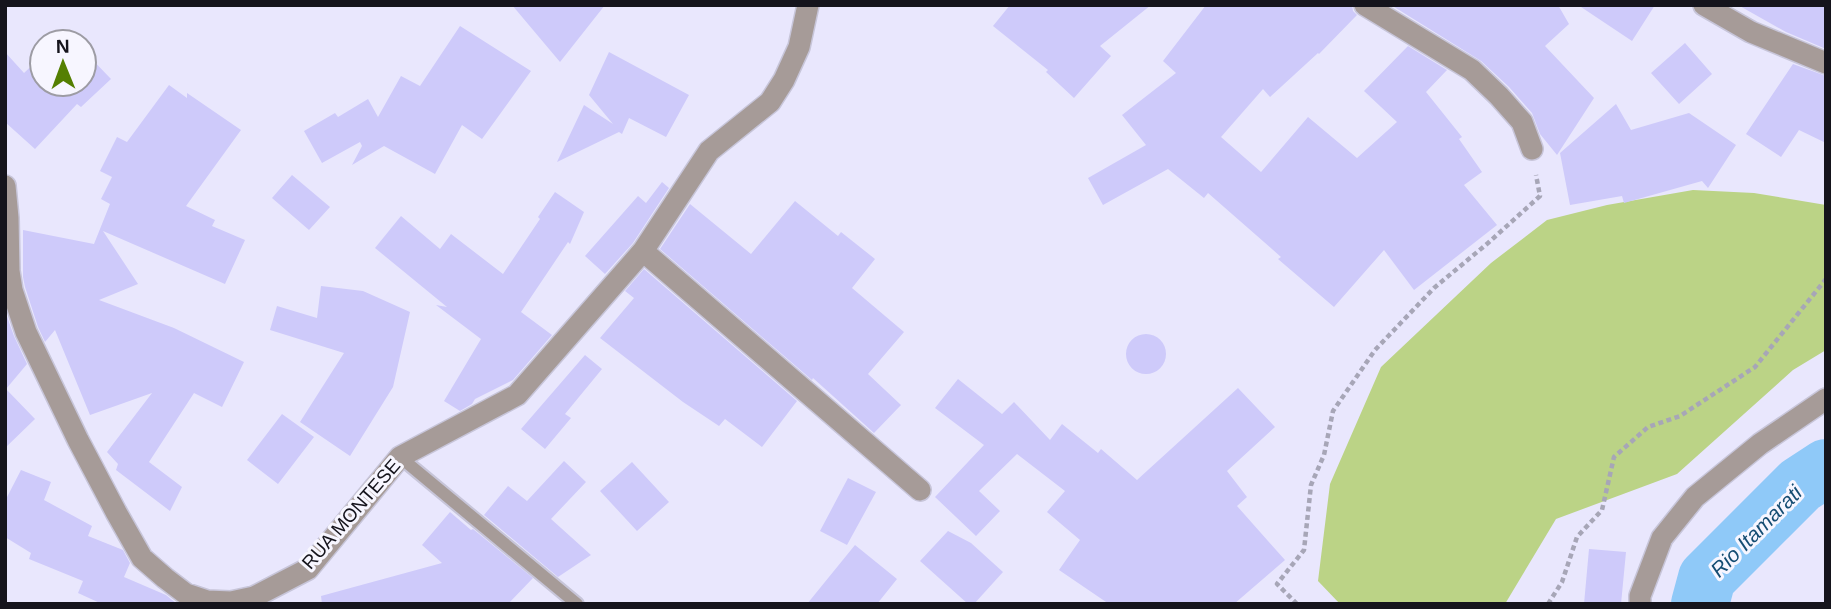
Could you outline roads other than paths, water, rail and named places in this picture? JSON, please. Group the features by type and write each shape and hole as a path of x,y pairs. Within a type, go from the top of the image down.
{"street":[{"name":"RUA MONTESE","path":"5,186 9,271 12,290 26,332 116,512 142,558 186,594 207,601 231,603 254,597 308,569 400,457 517,396 643,251 709,151 770,102 784,80 799,47 808,5"},
{"path":"1365,5 1472,70 1522,122 1532,149"},
{"path":"1703,5 1751,32 1826,64"},
{"path":"643,251 920,490"},
{"path":"1640,604 1640,596 1662,538 1695,497 1760,444 1826,399"}],"lane":[{"path":"400,457 577,604"}],"waterway":[{"name":"Rio Itamarati","path":"1700,604 1707,578 1800,485 1826,468"}]}
